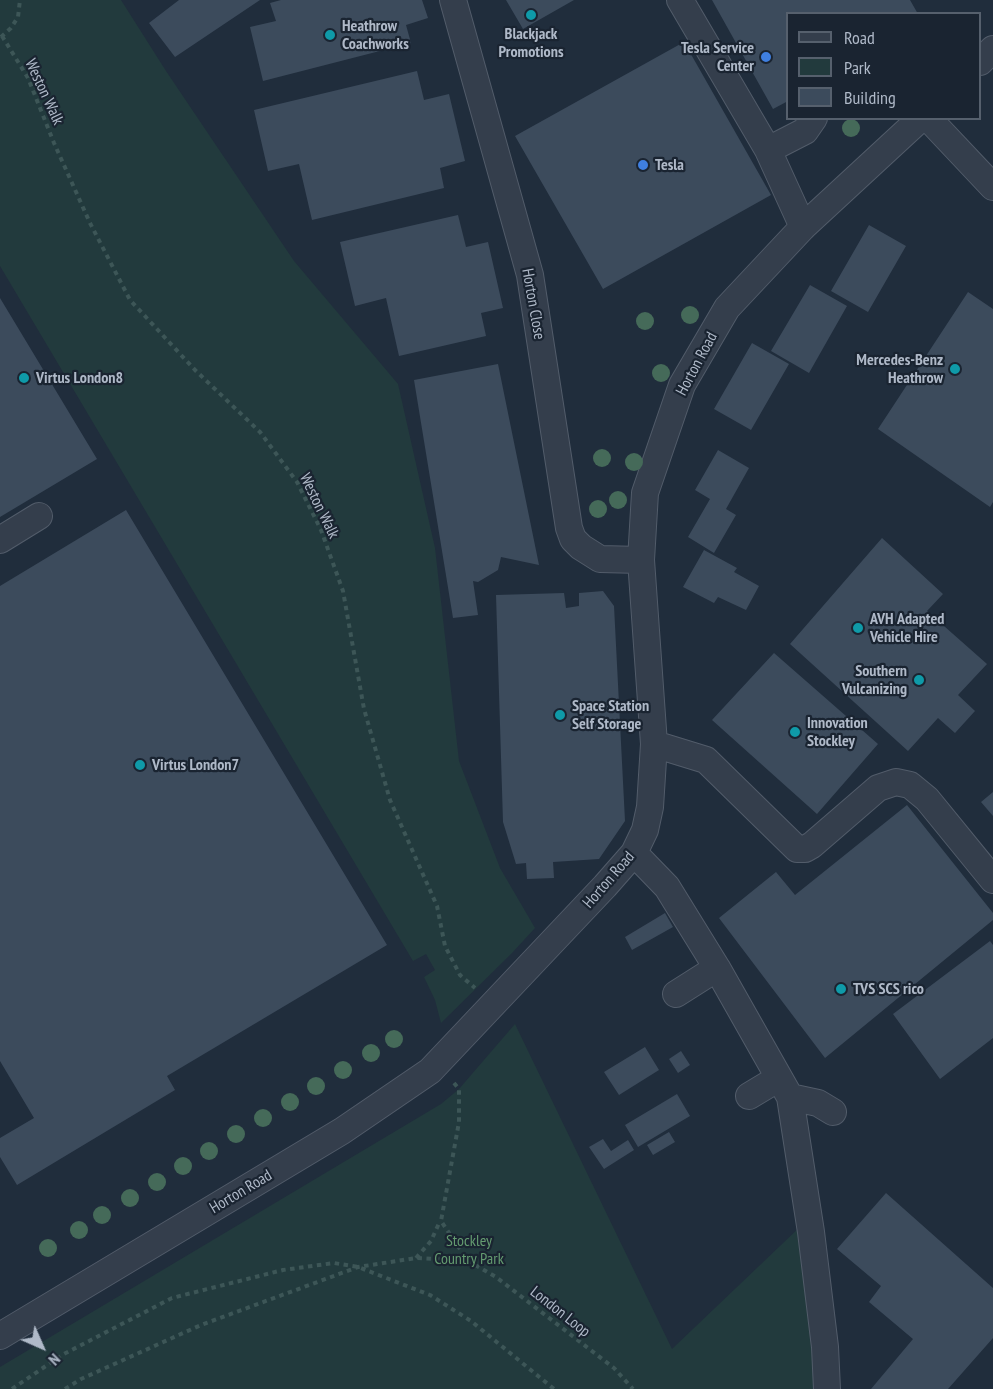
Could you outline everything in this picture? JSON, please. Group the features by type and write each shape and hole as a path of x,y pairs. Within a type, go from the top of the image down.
{"street":[{"name":"Horton Close","path":"453,0 530,275 569,528 573,539 600,559 641,560"},
{"path":"680,0 768,150 803,227"},
{"path":"981,61 993,49"},
{"path":"768,150 805,131 813,120"},
{"name":"Horton Road","path":"0,1336 342,1131 413,1084 430,1071 494,1005 634,853 645,830 650,807 654,744 641,560 645,494 682,385 727,308 803,227 919,120"},
{"path":"930,120 993,188"},
{"path":"0,540 39,516"},
{"path":"654,744 706,760 797,849 805,849 812,845 879,788 890,783 906,783 927,799 993,880"},
{"path":"634,853 667,887 717,968 784,1087 811,1232 825,1347 827,1389"},
{"path":"676,994 717,968"},
{"path":"749,1096 784,1087 833,1112"}],"path":[{"path":"1,37 18,17 20,0"},
{"name":"Weston Walk","path":"1,37 28,78 86,213 130,300 195,370 260,432 297,482 321,530 343,591 364,709 390,800 437,906 445,946 460,975 494,1005"},
{"path":"416,1258 431,1241 441,1221 459,1122 459,1089 450,1078"},
{"path":"441,1221 468,1261"},
{"path":"65,1389 81,1379 201,1324 358,1267 416,1258 468,1261"},
{"name":"London Loop","path":"468,1261 496,1277 614,1368 633,1389"},
{"path":"12,1389 62,1356 172,1299 283,1270 334,1263 358,1267 430,1296 451,1308 471,1321 554,1389"}],"green space":[{"path":"0,0 121,0 294,261 398,384 435,548 459,761 500,868 535,928 441,1023 435,1000 424,977 435,970 426,954 413,961 0,266"},
{"name":"Stockley Country Park","path":"515,1024 672,1349 802,1225 820,1389 0,1389 0,1367 441,1104 459,1089"}],"building":[{"path":"179,0 260,0 175,57 149,23"},
{"name":"Heathrow Coachworks","path":"281,0 422,0 428,18 406,25 411,43 263,81 250,27 276,21 270,3"},
{"name":"Blackjack Promotions","path":"506,0 574,0 523,29"},
{"name":"Tesla Service Center","path":"712,0 910,0 917,12 786,12 786,102 773,109"},
{"name":"Tesla","path":"684,42 771,195 603,289 515,136"},
{"path":"417,71 424,100 449,94 465,161 440,168 444,188 312,220 299,164 268,171 254,110"},
{"path":"458,215 466,247 488,242 503,308 481,313 486,336 399,356 386,298 355,306 340,242"},
{"path":"869,225 906,246 868,312 831,291"},
{"path":"810,285 847,306 809,373 771,351"},
{"name":"Mercedes-Benz Heathrow","path":"968,292 993,309 993,502 990,507 878,429"},
{"name":"Virtus London8","path":"0,298 97,459 0,517"},
{"path":"752,343 789,364 751,430 714,409"},
{"path":"498,364 539,565 501,557 498,570 478,582 473,581 478,615 453,618 414,380"},
{"path":"718,450 749,468 726,509 736,515 714,553 688,537 710,499 695,490"},
{"name":"Virtus London7","path":"126,510 387,945 167,1076 175,1090 17,1185 0,1157 0,1138 34,1118 0,1061 0,586"},
{"path":"882,538 943,594 927,611 987,664 958,695 975,711 955,733 938,718 908,751 790,644"},
{"path":"704,550 737,568 734,572 759,586 746,610 718,597 714,603 683,587"},
{"name":"Space Station Self Storage","path":"603,591 614,606 625,821 599,859 553,862 554,878 527,879 526,863 516,864 503,822 496,595 564,593 566,608 579,606 579,593"},
{"name":"Innovation Stockley","path":"774,653 878,744 817,814 712,720"},
{"path":"993,792 993,816 981,802"},
{"name":"TVS SCS rico","path":"907,805 993,913 993,920 825,1058 719,918 776,872 795,895"},
{"path":"665,913 673,927 632,950 625,937"},
{"path":"990,941 993,945 993,1038 940,1079 893,1014"},
{"path":"645,1047 659,1070 619,1095 604,1072"},
{"path":"681,1051 690,1065 678,1073 669,1059"},
{"path":"677,1094 690,1116 638,1147 625,1125"},
{"path":"669,1132 675,1142 653,1155 647,1145"},
{"path":"603,1139 611,1151 628,1140 634,1150 604,1169 589,1147"},
{"path":"886,1193 993,1288 993,1338 948,1389 871,1389 913,1339 869,1302 881,1286 837,1249"}],"place":[{"name":"Blackjack Promotions","path":"531,15"},
{"name":"Heathrow Coachworks","path":"330,35"},
{"name":"Tesla Service Center","path":"766,57"},
{"name":"Tesla","path":"643,165"},
{"name":"Mercedes-Benz Heathrow","path":"955,369"},
{"name":"Virtus London8","path":"24,378"},
{"name":"AVH Adapted Vehicle Hire","path":"858,628"},
{"name":"Southern Vulcanizing","path":"919,680"},
{"name":"Space Station Self Storage","path":"560,715"},
{"name":"Innovation Stockley","path":"795,732"},
{"name":"Virtus London7","path":"140,765"},
{"name":"TVS SCS rico","path":"841,989"}]}
